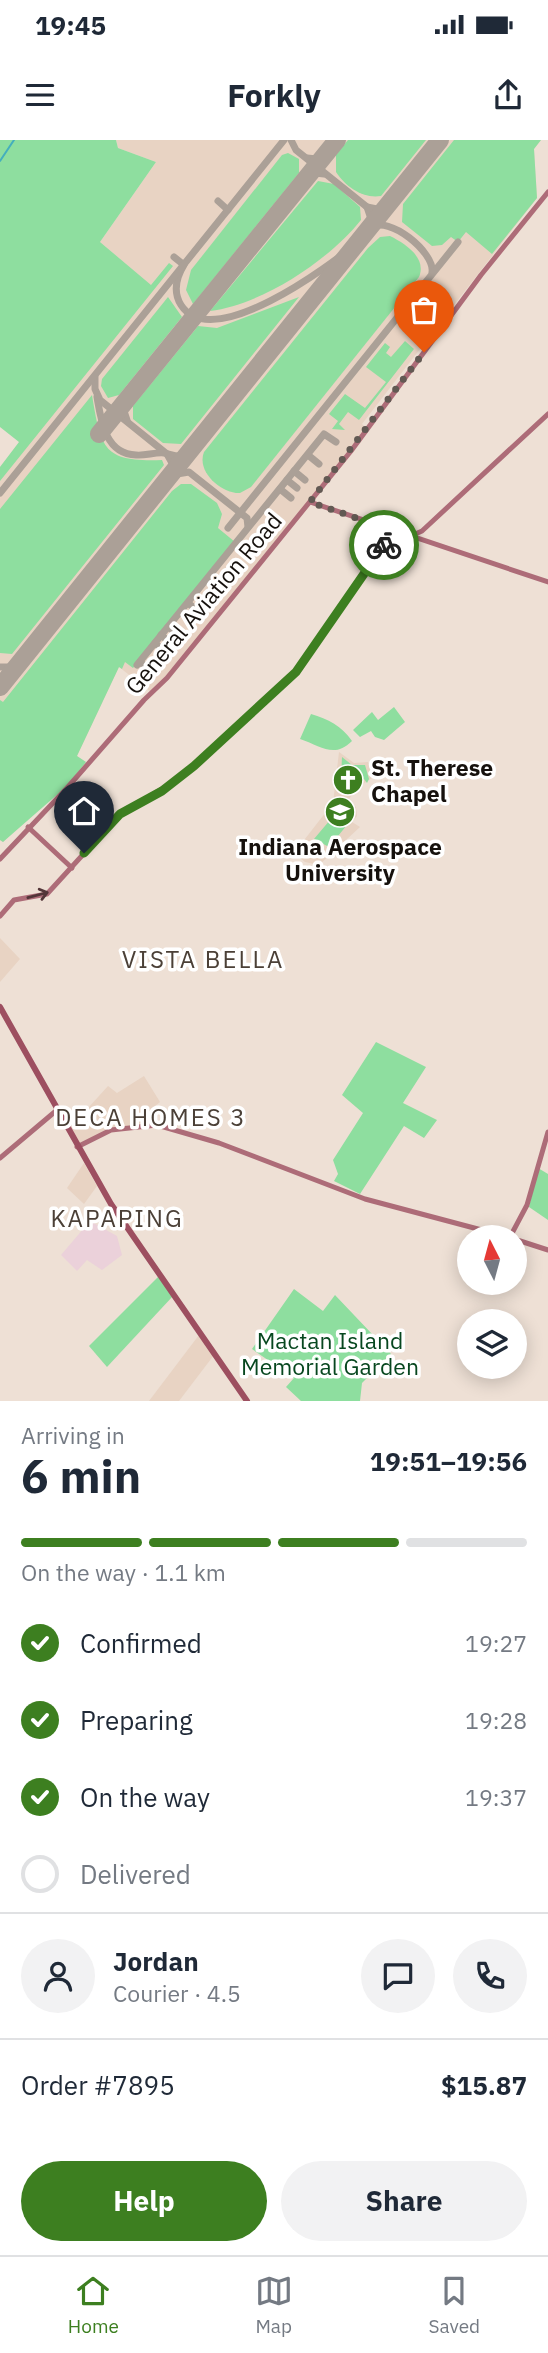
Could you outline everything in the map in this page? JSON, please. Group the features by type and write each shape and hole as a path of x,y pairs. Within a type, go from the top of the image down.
{"main road":[{"path":"0,1007 111,1204 247,1401"}],"street":[{"name":"General Aviation Road","path":"0,859 72,783 144,700 159,689 310,502 481,275 548,192"},
{"path":"421,535 548,414"},
{"path":"310,502 397,532 421,535 548,582"},
{"path":"0,916 14,900 47,894 120,814 162,791 188,772 296,672 363,573 397,532"},
{"path":"28,827 72,868"},
{"path":"0,1147 3,1156 59,1112"},
{"path":"78,1147 111,1129 156,1125 219,1143 365,1199 462,1225"},
{"path":"517,1225 527,1205 548,1132"},
{"path":"527,1243 548,1250"}],"shaded area":[{"path":"116,140 541,140 534,149 537,198 362,424 365,427 354,445 158,687 151,692 119,667 77,756 86,762 3,842 0,840 0,467 148,283 100,242 156,162 118,148"},
{"path":"365,523 394,533 375,556 357,544"},
{"name":"Indiana Aerospace University","path":"339,752 354,763 368,762 372,778 351,792 348,800 356,807 357,816 352,822 360,827 319,865 305,862 294,853 333,803"},
{"path":"0,938 20,959 0,982"},
{"path":"144,1076 160,1102 144,1115 150,1123 107,1130 78,1144 70,1128 108,1086 117,1093"},
{"path":"84,1163 97,1186 84,1204 67,1188"},
{"path":"90,1221 117,1236 122,1255 102,1270 87,1260 77,1271 61,1255"},
{"path":"199,1335 214,1355 179,1401 149,1401"}],"green space":[{"path":"0,140 116,140 118,148 156,162 100,242 151,285 169,263 173,266 0,481 0,467 19,442 0,427"},
{"path":"348,140 426,140 381,196 368,196 356,191 336,172 336,155"},
{"path":"454,140 541,140 534,149 537,198 492,254 466,232 458,242 451,237 442,245 432,246 402,222 403,204"},
{"path":"288,153 299,159 299,173 193,304 186,290 191,270 282,155"},
{"path":"318,181 334,184 360,207 361,220 331,251 293,278 251,300 210,311"},
{"path":"390,236 414,252 420,264 419,277 251,487 240,493 219,486 207,474 204,452 368,248 380,237"},
{"path":"168,297 182,317 119,395 108,398 101,386 102,379"},
{"path":"299,297 181,444 163,443 133,419 133,406 198,326 217,328"},
{"path":"405,341 414,349 359,420 348,412 339,424 345,430 332,429 338,421 329,414 345,394 365,408 386,382 366,367 385,343 390,347 386,353 391,357"},
{"path":"92,395 99,429 109,449 128,458 162,460 164,465 12,654 0,653 0,509"},
{"path":"181,484 191,484 217,503 222,514 218,528 235,542 133,668 125,662 122,669 119,667 77,756 86,762 67,786 3,842 0,840 0,700 3,702 172,491"},
{"path":"394,707 405,722 384,740 375,737 371,731 360,737 353,730 372,712 378,720"},
{"path":"311,714 334,724 352,741 333,750 300,739"},
{"path":"342,757 352,765 365,765 369,779 367,783 364,779 353,784 355,789 351,792 351,777 341,778"},
{"path":"330,820 336,825 340,820 347,825 329,847 314,839"},
{"path":"376,1042 426,1067 403,1103 437,1120 424,1138 404,1126 360,1194 334,1181 338,1174 333,1160 363,1113 342,1095"},
{"path":"538,1168 548,1174 548,1220 529,1207"},
{"path":"158,1277 173,1296 107,1367 89,1346"},
{"name":"Mactan Island Memorial Garden","path":"294,1289 323,1311 335,1295 391,1354 362,1383 360,1401 301,1401 286,1387 294,1378 252,1349"}],"waterway":[{"path":"0,161 14,140"}],"taxiway":[{"path":"0,493 284,140"},
{"path":"291,140 296,150 367,207 371,219 369,228"},
{"path":"307,158 317,159 326,154"},
{"path":"306,178 315,173 324,174"},
{"path":"218,201 228,210"},
{"path":"367,207 377,209 389,204"},
{"path":"370,228 388,226 409,238 426,255 432,272"},
{"path":"174,257 184,265 176,285 181,305 196,317 218,319 243,313 270,301 297,286 358,242"},
{"path":"228,528 458,242"},
{"path":"95,377 95,389 100,400 167,454 172,463 171,475"},
{"path":"97,397 106,434 117,449 139,455 161,453 180,456 189,452"},
{"path":"126,401 124,411 127,420"},
{"path":"137,665 324,434 336,442"},
{"path":"308,455 319,464"},
{"path":"294,471 305,480"},
{"path":"171,475 189,472 247,518 248,527"},
{"path":"287,480 297,488"},
{"path":"280,489 291,498"},
{"path":"188,603 199,612"},
{"path":"168,627 179,635"},
{"path":"161,635 172,644"},
{"path":"155,643 166,653"},
{"path":"140,662 150,670"},
{"path":"0,667 16,667"}],"runway":[{"path":"99,434 337,140"},
{"path":"0,687 440,140"}],"way so far":[{"path":"384,545 397,532 310,502 424,352"}],"place":[{"name":"St. Therese Chapel","path":"348,780"},
{"name":"Indiana Aerospace University","path":"340,812"}],"district":[{"name":"VISTA BELLA","path":"203,959"},
{"name":"DECA HOMES 3","path":"151,1117"},
{"name":"KAPAPING","path":"117,1218"}],"route":[{"path":"84,853 120,814 177,781 296,672 384,545"}]}
